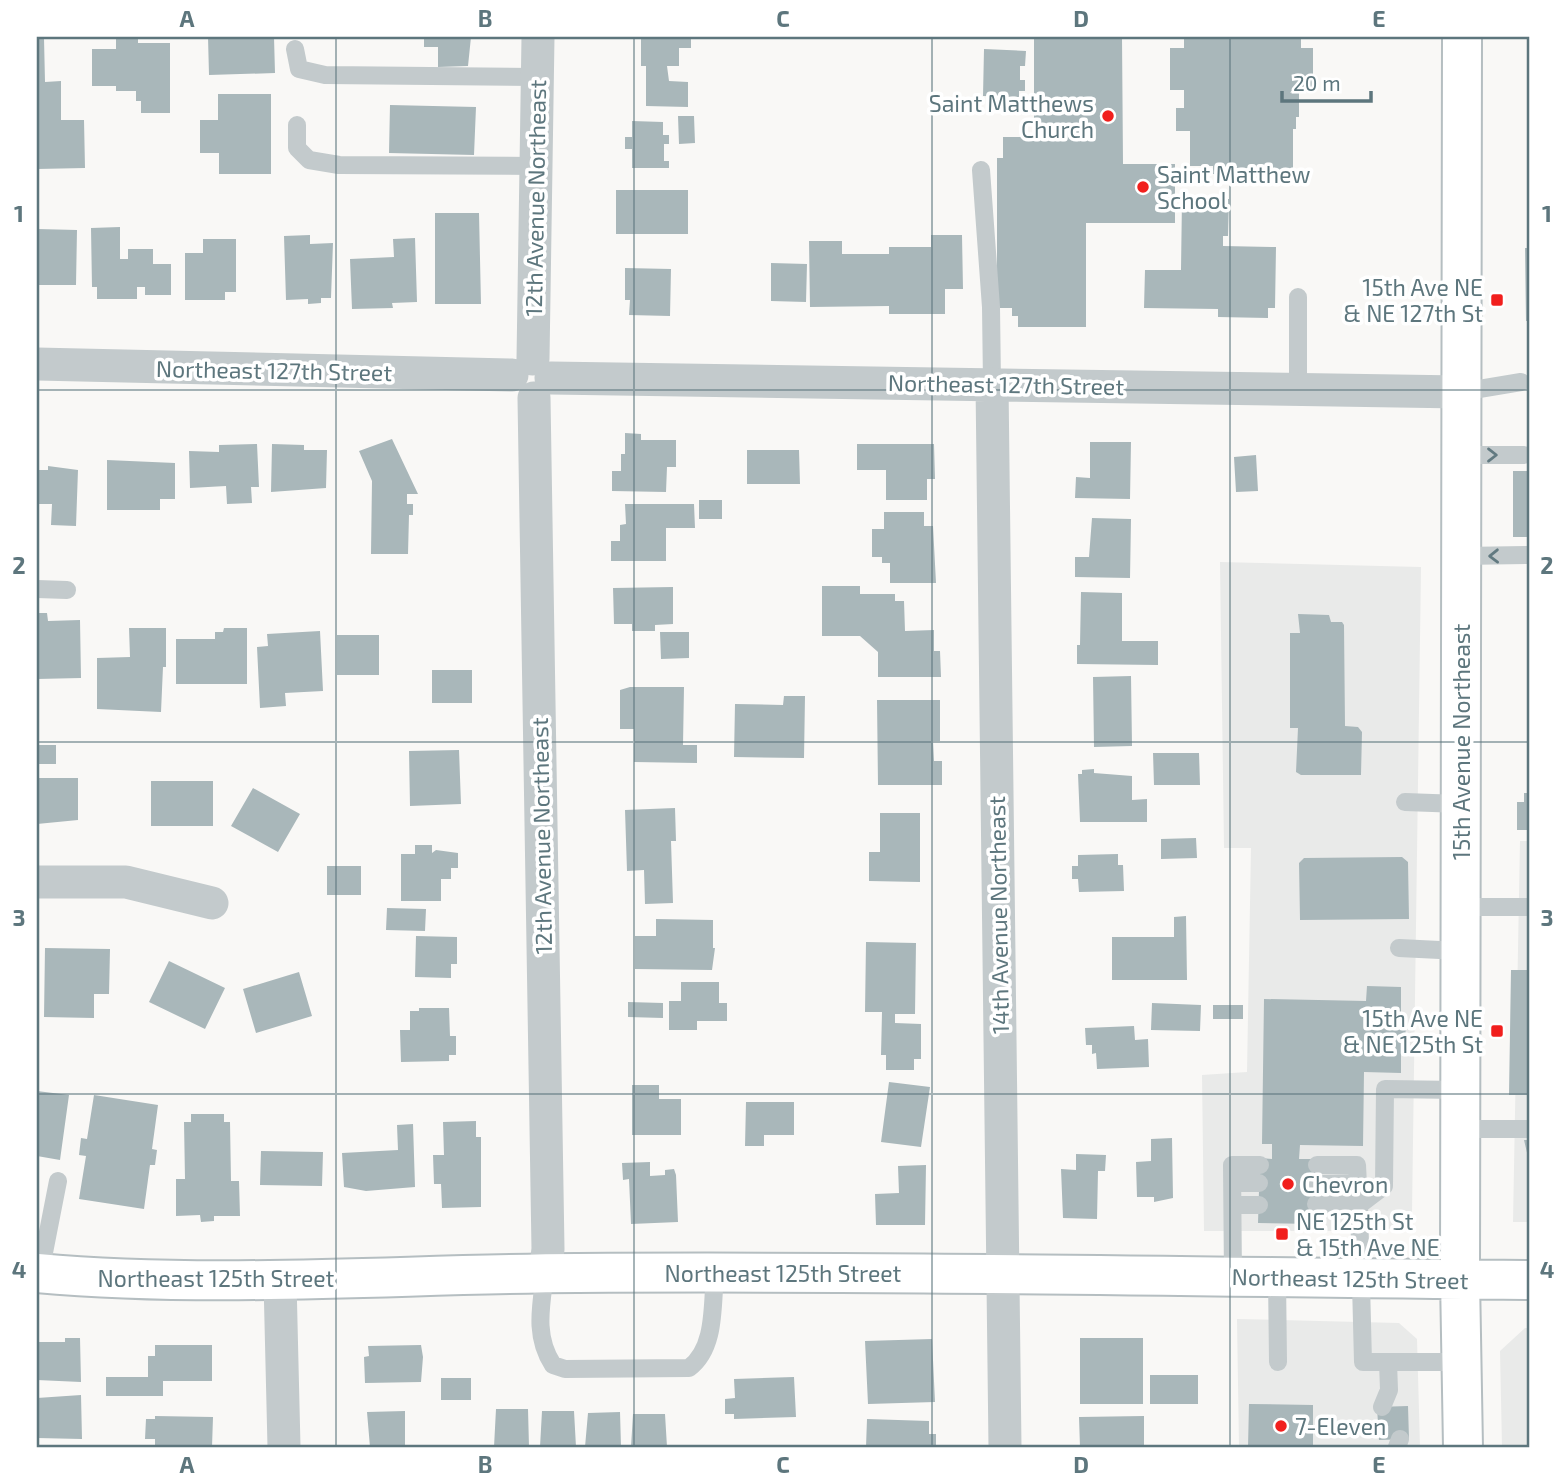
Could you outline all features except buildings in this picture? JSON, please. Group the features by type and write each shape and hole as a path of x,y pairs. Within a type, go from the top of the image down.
{"main road":[{"name":"15th Avenue Northeast","path":"1462,37 1462,1447"},
{"name":"Northeast 125th Street","path":"38,1273 96,1278 280,1281 545,1274 715,1273 1529,1280"}],"street":[{"name":"12th Avenue Northeast","path":"538,37 533,378 548,1249 545,1274"},
{"name":"Northeast 127th Street","path":"37,365 533,378 1461,392"},
{"name":"14th Avenue Northeast","path":"992,384 1005,1447"},
{"path":"37,882 126,882 212,903"},
{"path":"280,1281 284,1447"}],"lane":[{"path":"295,49 299,69 325,75 537,76"},
{"path":"297,125 296,148 309,160 319,162 339,165 536,166"},
{"path":"981,170 991,307 992,384"},
{"path":"1297,389 1298,297"},
{"path":"1461,392 1521,382"},
{"path":"1461,455 1524,455"},
{"path":"1461,556 1529,555"},
{"path":"37,589 67,590"},
{"path":"1405,802 1460,804"},
{"path":"1460,907 1529,907"},
{"path":"1399,948 1460,951"},
{"path":"1316,1204 1359,1205 1384,1186 1385,1089 1460,1090"},
{"path":"1460,1129 1529,1129"},
{"path":"1233,1276 1232,1165 1260,1175"},
{"path":"1317,1166 1357,1165 1363,1362 1461,1362"},
{"path":"38,1273 58,1181"},
{"path":"1316,1184 1358,1184"},
{"path":"1233,1205 1259,1205"},
{"path":"545,1274 540,1321 544,1352 553,1366 579,1369 689,1368 698,1362 708,1343 715,1273"},
{"path":"1277,1277 1278,1362"},
{"path":"1388,1362 1390,1401"}],"shaded area":[{"path":"1220,562 1421,567 1412,1213 1403,1224 1383,1231 1204,1231 1202,1075 1247,1072 1251,848 1224,848"},
{"path":"1520,841 1529,841 1529,1222 1513,1222"},
{"path":"1237,1319 1399,1323 1417,1339 1420,1447 1239,1447"},
{"path":"1525,1328 1529,1328 1529,1447 1502,1447 1500,1351"}],"place":[{"name":"Saint Matthews Church","path":"1108,116"},
{"name":"Saint Matthew School","path":"1143,187"},
{"name":"15th Ave NE & NE 127th St","path":"1497,300"},
{"name":"15th Ave NE & NE 125th St","path":"1497,1031"},
{"name":"Chevron","path":"1288,1184"},
{"name":"NE 125th St & 15th Ave NE","path":"1282,1234"},
{"name":"7-Eleven","path":"1281,1426"}]}
